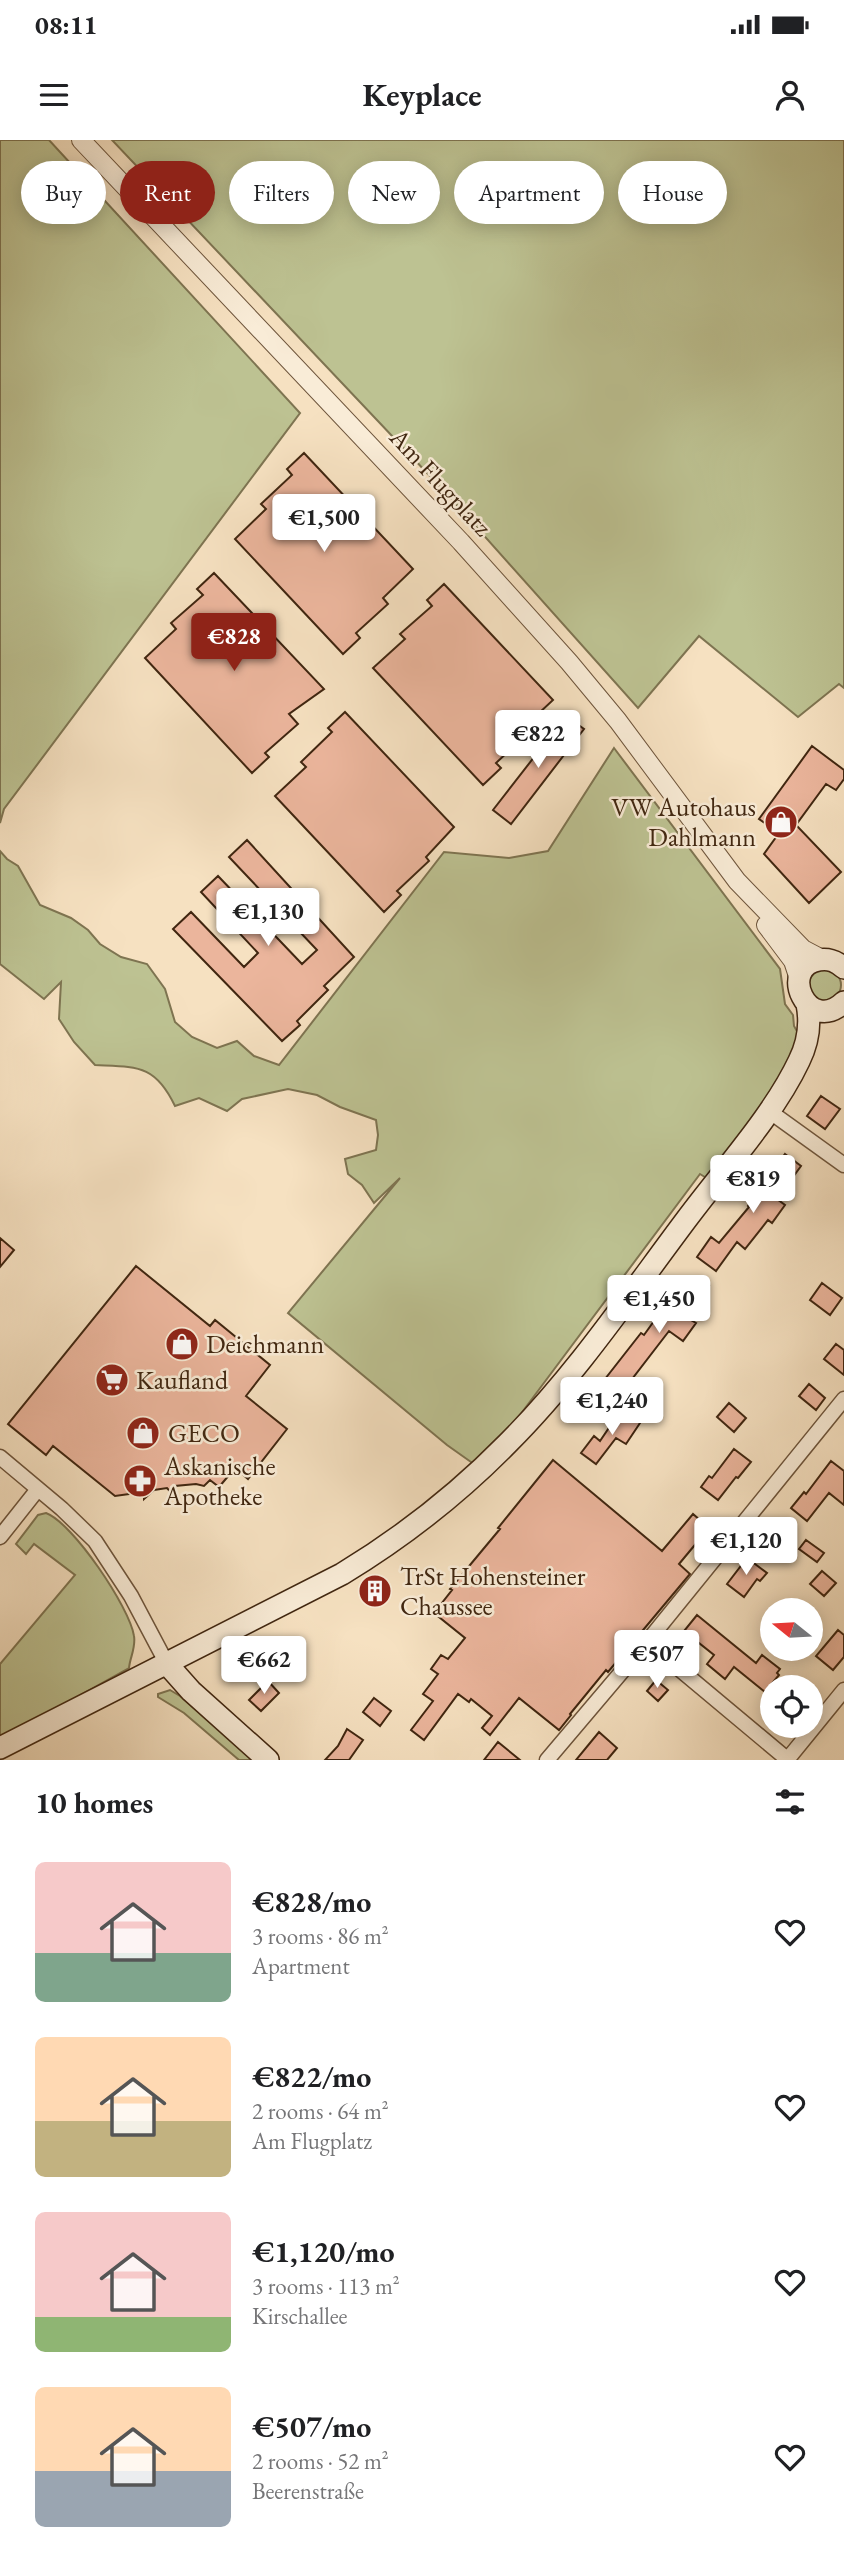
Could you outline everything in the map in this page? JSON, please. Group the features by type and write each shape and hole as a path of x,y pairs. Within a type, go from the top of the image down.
{"main road":[{"path":"837,963 808,965 799,979 800,995 807,1004 820,1011 840,1005"},
{"path":"769,1111 801,1057 810,1023 807,1004"},
{"path":"0,1748 342,1574 382,1549 456,1493 509,1442 572,1371 806,1066 827,1022 840,1005"},
{"path":"167,1664 191,1690 268,1760"}],"street":[{"name":"Am Flugplatz","path":"81,140 351,424 569,662 618,721 737,881 793,961 799,979"},
{"name":"Am Flugplatz","path":"737,881 803,949 837,963"},
{"path":"769,1111 844,1165"},
{"path":"547,1760 647,1642 844,1399"},
{"path":"0,1457 95,1541 131,1595 167,1664"},
{"path":"0,1537 38,1489"},
{"path":"647,1642 787,1760 844,1690"}],"green space":[{"path":"0,140 49,140 68,161 21,161 21,224 106,224 106,202 120,217 120,224 126,224 300,413 4,809 0,823"},
{"path":"112,140 844,140 844,688 839,684 798,717 699,636 638,708 446,493 191,224 215,224 215,161 132,161"},
{"path":"614,748 780,969 785,1004 793,1015 798,1033 797,1056 708,1179 700,1174 511,1427 478,1467 447,1445 288,1313 400,1178 374,1203 362,1185 348,1174 345,1159 376,1150 376,1120 317,1095 288,1089 242,1099 227,1111 199,1098 175,1106 160,1082 143,1070 95,1065 74,1042 59,1019 61,982 44,999 0,964 0,851 18,866 40,905 71,918 88,930 100,944 121,957 147,964 165,989 175,1022 192,1037 217,1048 237,1041 254,1056 279,1065 444,852 509,858 548,851"},
{"path":"825,969 836,974 841,985 836,996 825,1001 814,996 809,985 814,974"},
{"path":"46,1513 71,1532 112,1587 130,1623 134,1648 129,1668 0,1740 0,1664 75,1575 34,1544 26,1554 16,1544 38,1515"},
{"path":"170,1690 256,1760 239,1760 184,1713 158,1697 158,1694"}],"building":[{"path":"304,453 413,569 383,598 388,604 356,633 360,638 343,654 235,539 266,509 261,504 292,475 287,469"},
{"path":"214,573 324,689 289,714 298,724 265,753 269,757 252,773 145,658 176,629 171,623 203,595 197,589"},
{"path":"444,584 553,700 522,729 527,734 496,763 501,768 483,785 373,668 405,639 400,634 432,606 427,600"},
{"path":"345,712 454,827 426,857 429,861 397,891 401,895 384,912 275,796 306,767 301,762 332,732 328,728"},
{"path":"566,716 584,729 511,824 493,810"},
{"name":"VW Autohaus Dahlmann","path":"812,746 844,770 844,779 836,790 826,784 796,825 841,872 809,903 764,854 779,833 759,819"},
{"path":"247,840 354,957 324,986 328,990 297,1021 300,1025 282,1041 173,929 191,912 244,967 258,953 201,892 218,876 302,964 317,950 229,857"},
{"path":"821,1096 840,1109 825,1129 807,1116"},
{"path":"785,1154 801,1166 777,1199 785,1205 772,1223 768,1220 745,1249 737,1242 716,1271 697,1257 711,1237 719,1243 749,1207"},
{"path":"0,1238 14,1250 0,1267"},
{"path":"136,1266 210,1326 215,1320 270,1365 246,1396 287,1429 248,1479 235,1468 219,1487 210,1480 204,1486 175,1486 176,1498 167,1488 154,1490 144,1499 144,1492 115,1496 53,1446 46,1455 8,1424"},
{"path":"700,1279 709,1286 705,1291 708,1293 689,1319 696,1323 683,1341 669,1331 622,1392 605,1379 641,1333 644,1335 667,1303 674,1308"},
{"path":"822,1283 842,1298 830,1315 810,1300"},
{"path":"836,1344 844,1350 844,1375 824,1359"},
{"path":"809,1384 825,1398 816,1410 799,1396"},
{"path":"729,1403 746,1418 734,1432 717,1417"},
{"path":"621,1410 640,1423 626,1444 616,1438 596,1464 581,1453 594,1436 600,1441"},
{"path":"734,1449 751,1462 718,1500 701,1487 709,1476 712,1478"},
{"path":"553,1460 662,1551 693,1514 709,1528 679,1564 690,1574 608,1672 606,1670 559,1730 519,1698 490,1735 482,1728 492,1716 471,1699 469,1702 458,1694 424,1740 411,1730 433,1701 423,1694 438,1674 431,1669 441,1655 448,1659 465,1638 434,1613 452,1590 450,1589"},
{"path":"831,1461 844,1471 844,1505 829,1493 807,1521 791,1508 804,1492 806,1494"},
{"path":"806,1540 824,1553 817,1562 799,1549"},
{"path":"747,1558 767,1573 760,1581 757,1579 744,1597 727,1584"},
{"path":"822,1571 836,1583 824,1596 810,1584"},
{"path":"697,1615 756,1663 760,1658 760,1661 770,1661 780,1669 777,1673 779,1675 760,1675 760,1688 734,1667 725,1679 707,1664 714,1655 684,1631"},
{"path":"838,1630 844,1635 844,1657 833,1670 822,1661 823,1648"},
{"path":"656,1680 668,1690 658,1701 647,1691"},
{"path":"268,1681 279,1693 261,1711 249,1700"},
{"path":"374,1698 391,1711 380,1726 363,1712"},
{"path":"347,1729 363,1740 349,1760 325,1760 338,1746"},
{"path":"599,1732 617,1748 607,1760 576,1760"},
{"path":"498,1742 520,1760 484,1760"}],"place":[{"name":"VW Autohaus Dahlmann","path":"781,822"},
{"name":"Deichmann","path":"182,1344"},
{"name":"Kaufland","path":"112,1380"},
{"name":"GECO","path":"143,1433"},
{"name":"Askanische Apotheke","path":"140,1481"},
{"name":"TrSt Hohensteiner Chaussee","path":"375,1591"}]}
